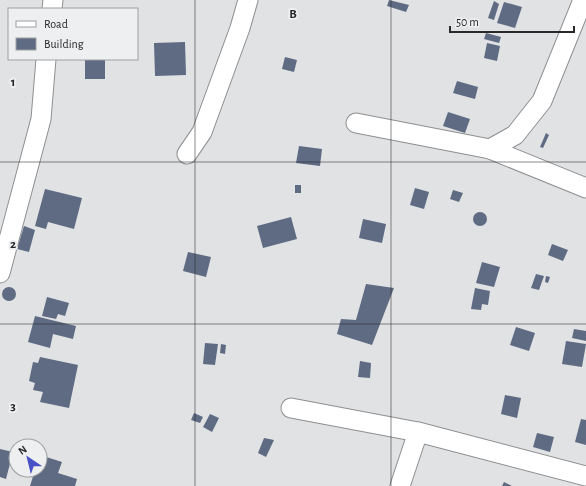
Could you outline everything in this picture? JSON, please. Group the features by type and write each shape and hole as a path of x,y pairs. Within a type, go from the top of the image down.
{"street":[{"path":"186,154 202,132 240,28 248,0"},
{"path":"490,149 516,135 542,101 582,0"},
{"path":"0,273 40,119 46,60"},
{"path":"356,123 490,149 586,188"},
{"path":"291,408 418,432 586,476"},
{"path":"400,486 418,432"}],"building":[{"path":"389,0 409,5 406,12 387,6"},
{"path":"494,1 499,4 494,20 488,18"},
{"path":"504,2 522,7 515,28 497,23"},
{"path":"486,33 501,37 499,43 484,39"},
{"path":"185,42 186,75 155,76 154,43"},
{"path":"487,43 500,46 497,61 484,58"},
{"path":"285,57 297,60 294,72 282,69"},
{"path":"85,60 105,60 105,79 85,79"},
{"path":"457,81 478,87 475,99 453,93"},
{"path":"448,112 470,119 465,133 443,126"},
{"path":"546,133 549,135 543,148 540,147"},
{"path":"299,146 322,149 320,166 296,163"},
{"path":"295,185 301,185 301,193 295,193"},
{"path":"415,188 429,192 424,209 410,205"},
{"path":"45,189 82,198 74,229 48,222 46,229 35,226"},
{"path":"453,190 463,193 459,202 450,199"},
{"path":"477,212 483,212 487,216 487,222 483,226 477,226 473,222 473,216"},
{"path":"291,217 297,239 263,248 257,226"},
{"path":"363,219 386,224 382,243 359,238"},
{"path":"24,226 35,230 29,252 17,249"},
{"path":"552,244 568,250 563,261 548,255"},
{"path":"188,252 211,257 206,277 183,271"},
{"path":"482,262 500,267 494,287 476,283"},
{"path":"536,274 544,276 539,290 531,288"},
{"path":"546,276 550,277 548,283 545,282"},
{"path":"366,284 394,288 372,345 337,334 341,319 356,320"},
{"path":"9,287 14,289 16,294 14,299 9,301 4,299 2,294 4,289"},
{"path":"475,288 490,291 488,305 482,304 481,310 471,309"},
{"path":"47,297 69,303 65,316 58,314 56,319 42,316"},
{"path":"35,316 76,326 73,339 53,334 50,348 28,342"},
{"path":"516,327 535,333 529,351 510,345"},
{"path":"574,329 586,331 586,341 572,338"},
{"path":"566,341 586,344 582,367 562,364"},
{"path":"205,343 218,344 215,365 203,364"},
{"path":"221,344 226,345 225,354 220,353"},
{"path":"40,357 78,365 69,408 40,402 43,392 33,390 35,383 29,381 33,362 38,363"},
{"path":"360,361 371,363 370,378 358,377"},
{"path":"505,395 521,398 517,418 501,414"},
{"path":"194,413 203,417 200,423 191,420"},
{"path":"210,414 219,418 212,432 203,427"},
{"path":"581,419 586,420 586,445 575,442"},
{"path":"537,433 554,437 550,452 533,447"},
{"path":"264,438 274,440 266,457 258,453"},
{"path":"0,449 8,451 8,471 6,479 0,477"},
{"path":"48,458 62,462 58,473 77,479 75,486 30,486 32,478 48,478"},
{"path":"504,482 512,486 502,486"}]}
